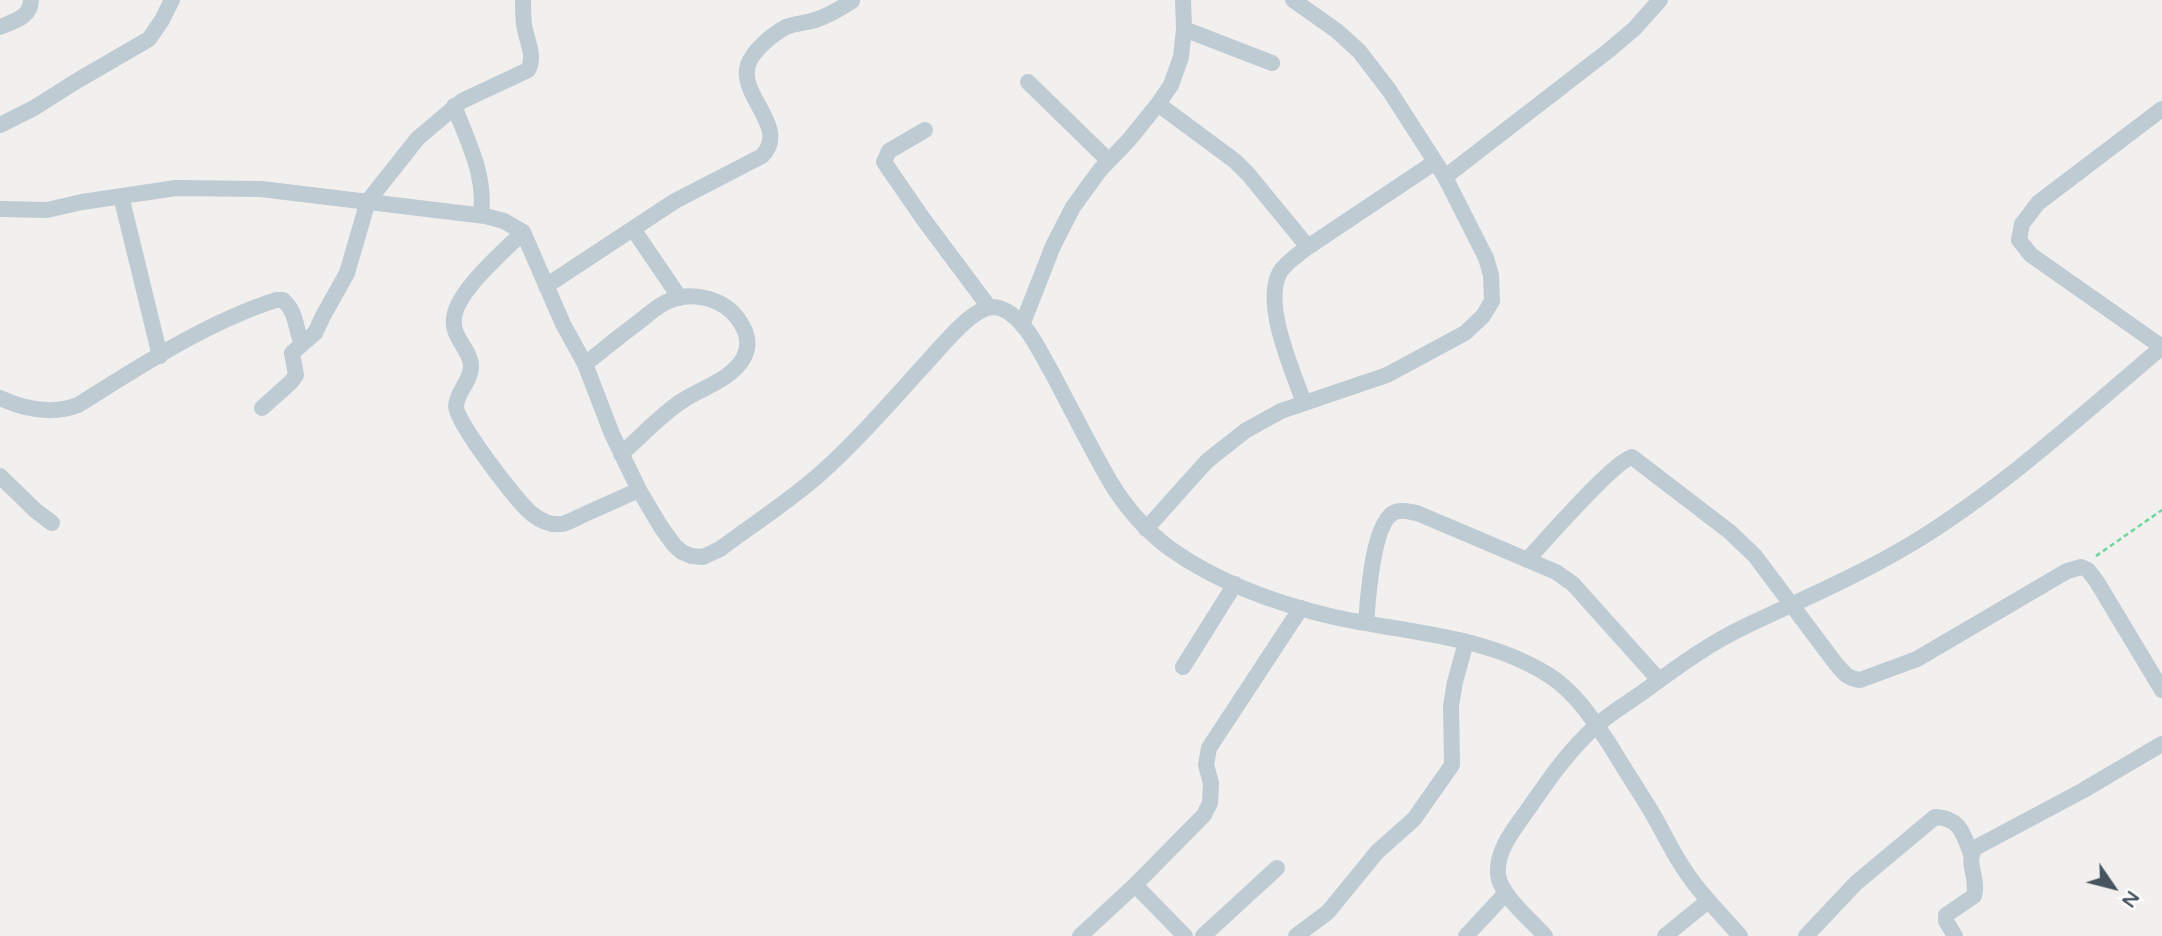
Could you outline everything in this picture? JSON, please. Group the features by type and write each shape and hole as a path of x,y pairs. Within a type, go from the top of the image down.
{"street":[{"path":"0,27 22,18 30,9 31,0"},
{"path":"0,125 149,40 172,0"},
{"path":"262,408 291,382 296,374 292,353 315,333 347,273 368,201 418,138 454,106 528,70 532,55 523,22 523,0"},
{"path":"1146,528 1207,461 1245,430 1282,411 1387,375 1465,333 1483,316 1492,301 1491,275 1486,258 1445,177 1388,90 1359,51 1337,31 1293,0"},
{"path":"1445,177 1608,51 1634,29 1660,0"},
{"path":"546,286 675,201 762,156 770,144 770,132 749,86 748,66 756,52 788,27 818,19 852,1"},
{"path":"1022,325 1073,207 1100,170 1128,141 1171,85 1181,57 1184,29 1181,1"},
{"path":"1184,29 1272,64"},
{"path":"1028,82 1108,161"},
{"path":"1158,104 1235,161 1308,247"},
{"path":"454,106 478,165 483,196 481,215"},
{"path":"1545,936 1506,893 1498,876 1498,861 1507,840 1560,763 1597,725 1713,643 1839,583 1915,542 1959,513 2033,456 2162,347 2031,255 2020,240 2022,224 2038,203 2162,110"},
{"path":"925,130 889,151 884,162 989,307 1007,311 1022,325 1038,348 1112,483 1146,528 1204,570 1235,584 1301,608 1466,642 1502,653 1553,678 1574,697 1597,725 1651,811 1685,872 1740,936"},
{"path":"1304,403 1281,334 1274,301 1275,285 1280,272 1289,261 1308,247 1435,162"},
{"path":"0,209 47,210 145,191 192,187 261,190 368,201 481,215 504,221 523,232 563,324 585,364 621,454 639,490 661,527 682,552 691,556 703,557 720,549 819,475 871,425 954,333 976,314 989,307"},
{"path":"121,196 160,356"},
{"path":"633,229 680,298"},
{"path":"523,232 464,293 455,312 454,325 458,340 471,360 472,369 460,392 457,412 477,445 531,513 547,524 562,524 639,490"},
{"path":"585,364 658,307 680,298 698,296 710,299 735,314 747,334 748,346 744,357 725,377 680,401 621,454"},
{"path":"0,398 36,410 68,409 216,325 276,300 284,300 295,314 302,344"},
{"path":"1527,560 1610,472 1626,458 1632,457 1730,532 1755,556 1845,675 1852,679 1860,680 1917,659 2067,571 2081,567 2088,570 2097,582 2162,690"},
{"path":"0,477 52,523"},
{"path":"1366,623 1372,561 1384,523 1393,513 1417,513 1545,566 1573,584 1659,680"},
{"path":"1183,667 1235,584"},
{"path":"1080,936 1135,885 1204,814 1210,803 1211,783 1206,765 1209,748 1301,608"},
{"path":"1296,936 1328,912 1377,852 1414,820 1452,765 1451,706 1466,642"},
{"path":"1972,853 1984,843 2082,791 2162,744"},
{"path":"1806,936 1856,883 1935,817 1947,818 1961,830 1972,853 1971,862 1976,884 1974,896 1946,915 1946,921 1955,936"},
{"path":"1203,936 1278,868"},
{"path":"1135,885 1185,936"},
{"path":"1469,935 1506,893"},
{"path":"1665,936 1709,901"}],"path":[{"path":"2081,567 2162,510"}]}
